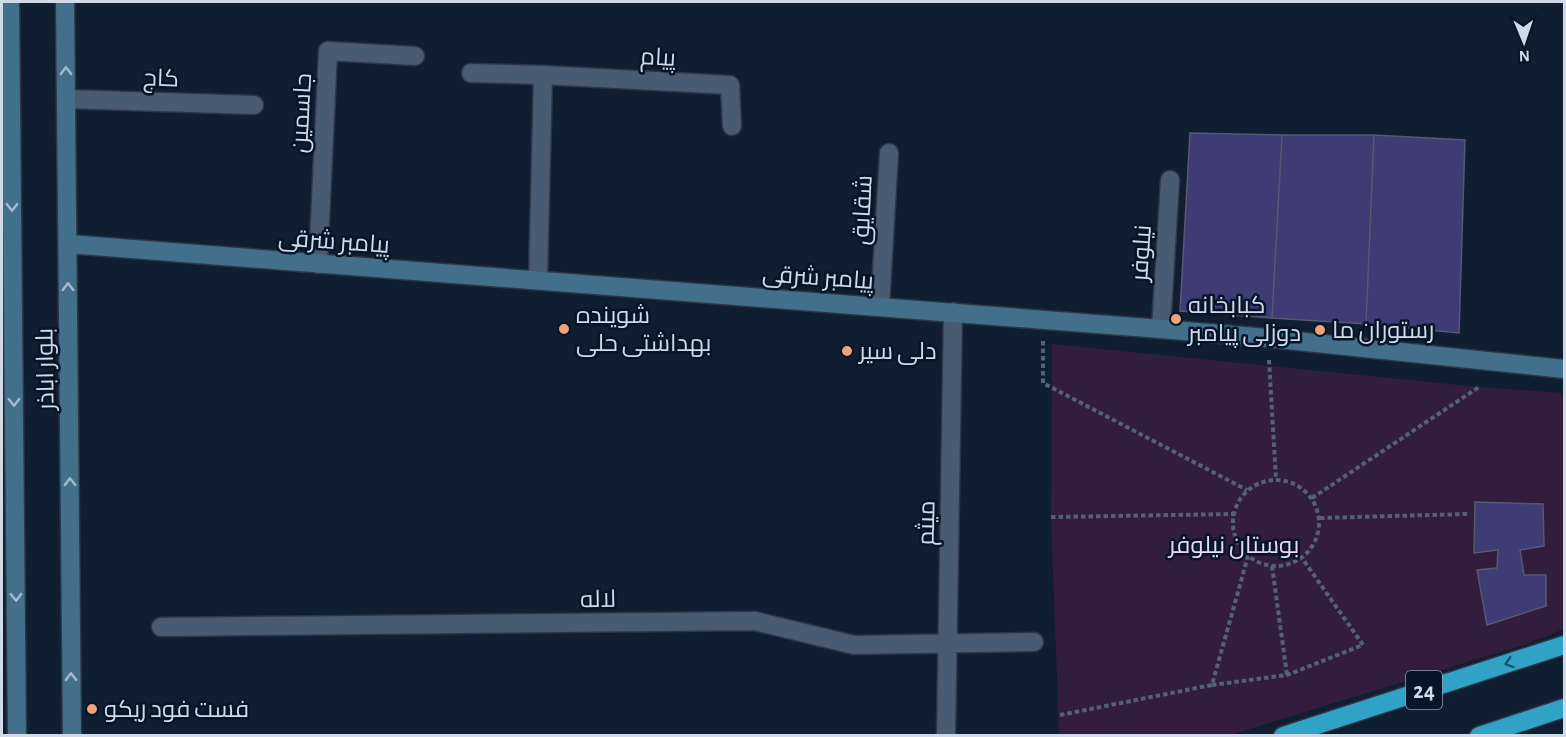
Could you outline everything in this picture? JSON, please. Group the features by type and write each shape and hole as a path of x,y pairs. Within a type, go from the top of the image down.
{"highway":[{"name":"24","path":"1282,735 1564,645"},
{"path":"1479,735 1564,708"}],"street":[{"name":"بلوار اباذر","path":"10,2 17,735"},
{"name":"بلوار اباذر","path":"65,2 72,735"},
{"name":"جاسمین","path":"318,264 328,51 415,56"},
{"name":"پیام","path":"471,73 730,85 732,126"},
{"path":"538,280 543,75"},
{"name":"کاج","path":"66,99 254,105"},
{"name":"شقایق","path":"880,306 889,153"},
{"name":"نیلوفر","path":"1161,329 1170,180"},
{"name":"پیامبر شرقی","path":"68,244 1161,329 1564,369"},
{"path":"2,267 13,288"},
{"name":"میثم","path":"946,735 953,312"},
{"name":"لاله","path":"161,627 754,621 855,645 1034,642"}],"path":[{"path":"1043,320 1043,383 1247,490"},
{"path":"1268,338 1276,479"},
{"path":"1312,498 1479,387"},
{"path":"1276,479 1303,488 1312,498 1320,518 1319,533 1312,547 1302,558 1283,566 1259,563 1248,556 1240,548 1232,526 1233,514 1238,501 1247,490 1266,480 1276,479"},
{"path":"1051,518 1233,514"},
{"path":"1320,518 1467,514"},
{"path":"1212,685 1248,556"},
{"path":"1060,715 1212,685 1287,675 1363,645 1302,558"},
{"path":"1272,566 1287,675"}],"green space":[{"name":"بوستان نیلوفر","path":"1052,344 1479,387 1564,393 1564,629 1527,644 1230,735 1059,735 1051,517"}],"building":[{"path":"1190,133 1282,135 1272,318 1180,311"},
{"path":"1282,135 1374,135 1366,324 1272,318"},
{"path":"1374,135 1465,140 1459,333 1366,324"},
{"path":"1475,502 1543,504 1544,546 1520,550 1524,575 1546,575 1546,606 1487,625 1477,570 1497,568 1498,550 1474,553"}],"place":[{"name":"کبابخانه دوزلی پیامبر","path":"1176,319"},
{"name":"شوینده بهداشتی حلی","path":"564,329"},
{"name":"رستوران ما","path":"1320,330"},
{"name":"دلی سیر","path":"847,351"},
{"name":"فست فود ریکو","path":"92,709"}]}
